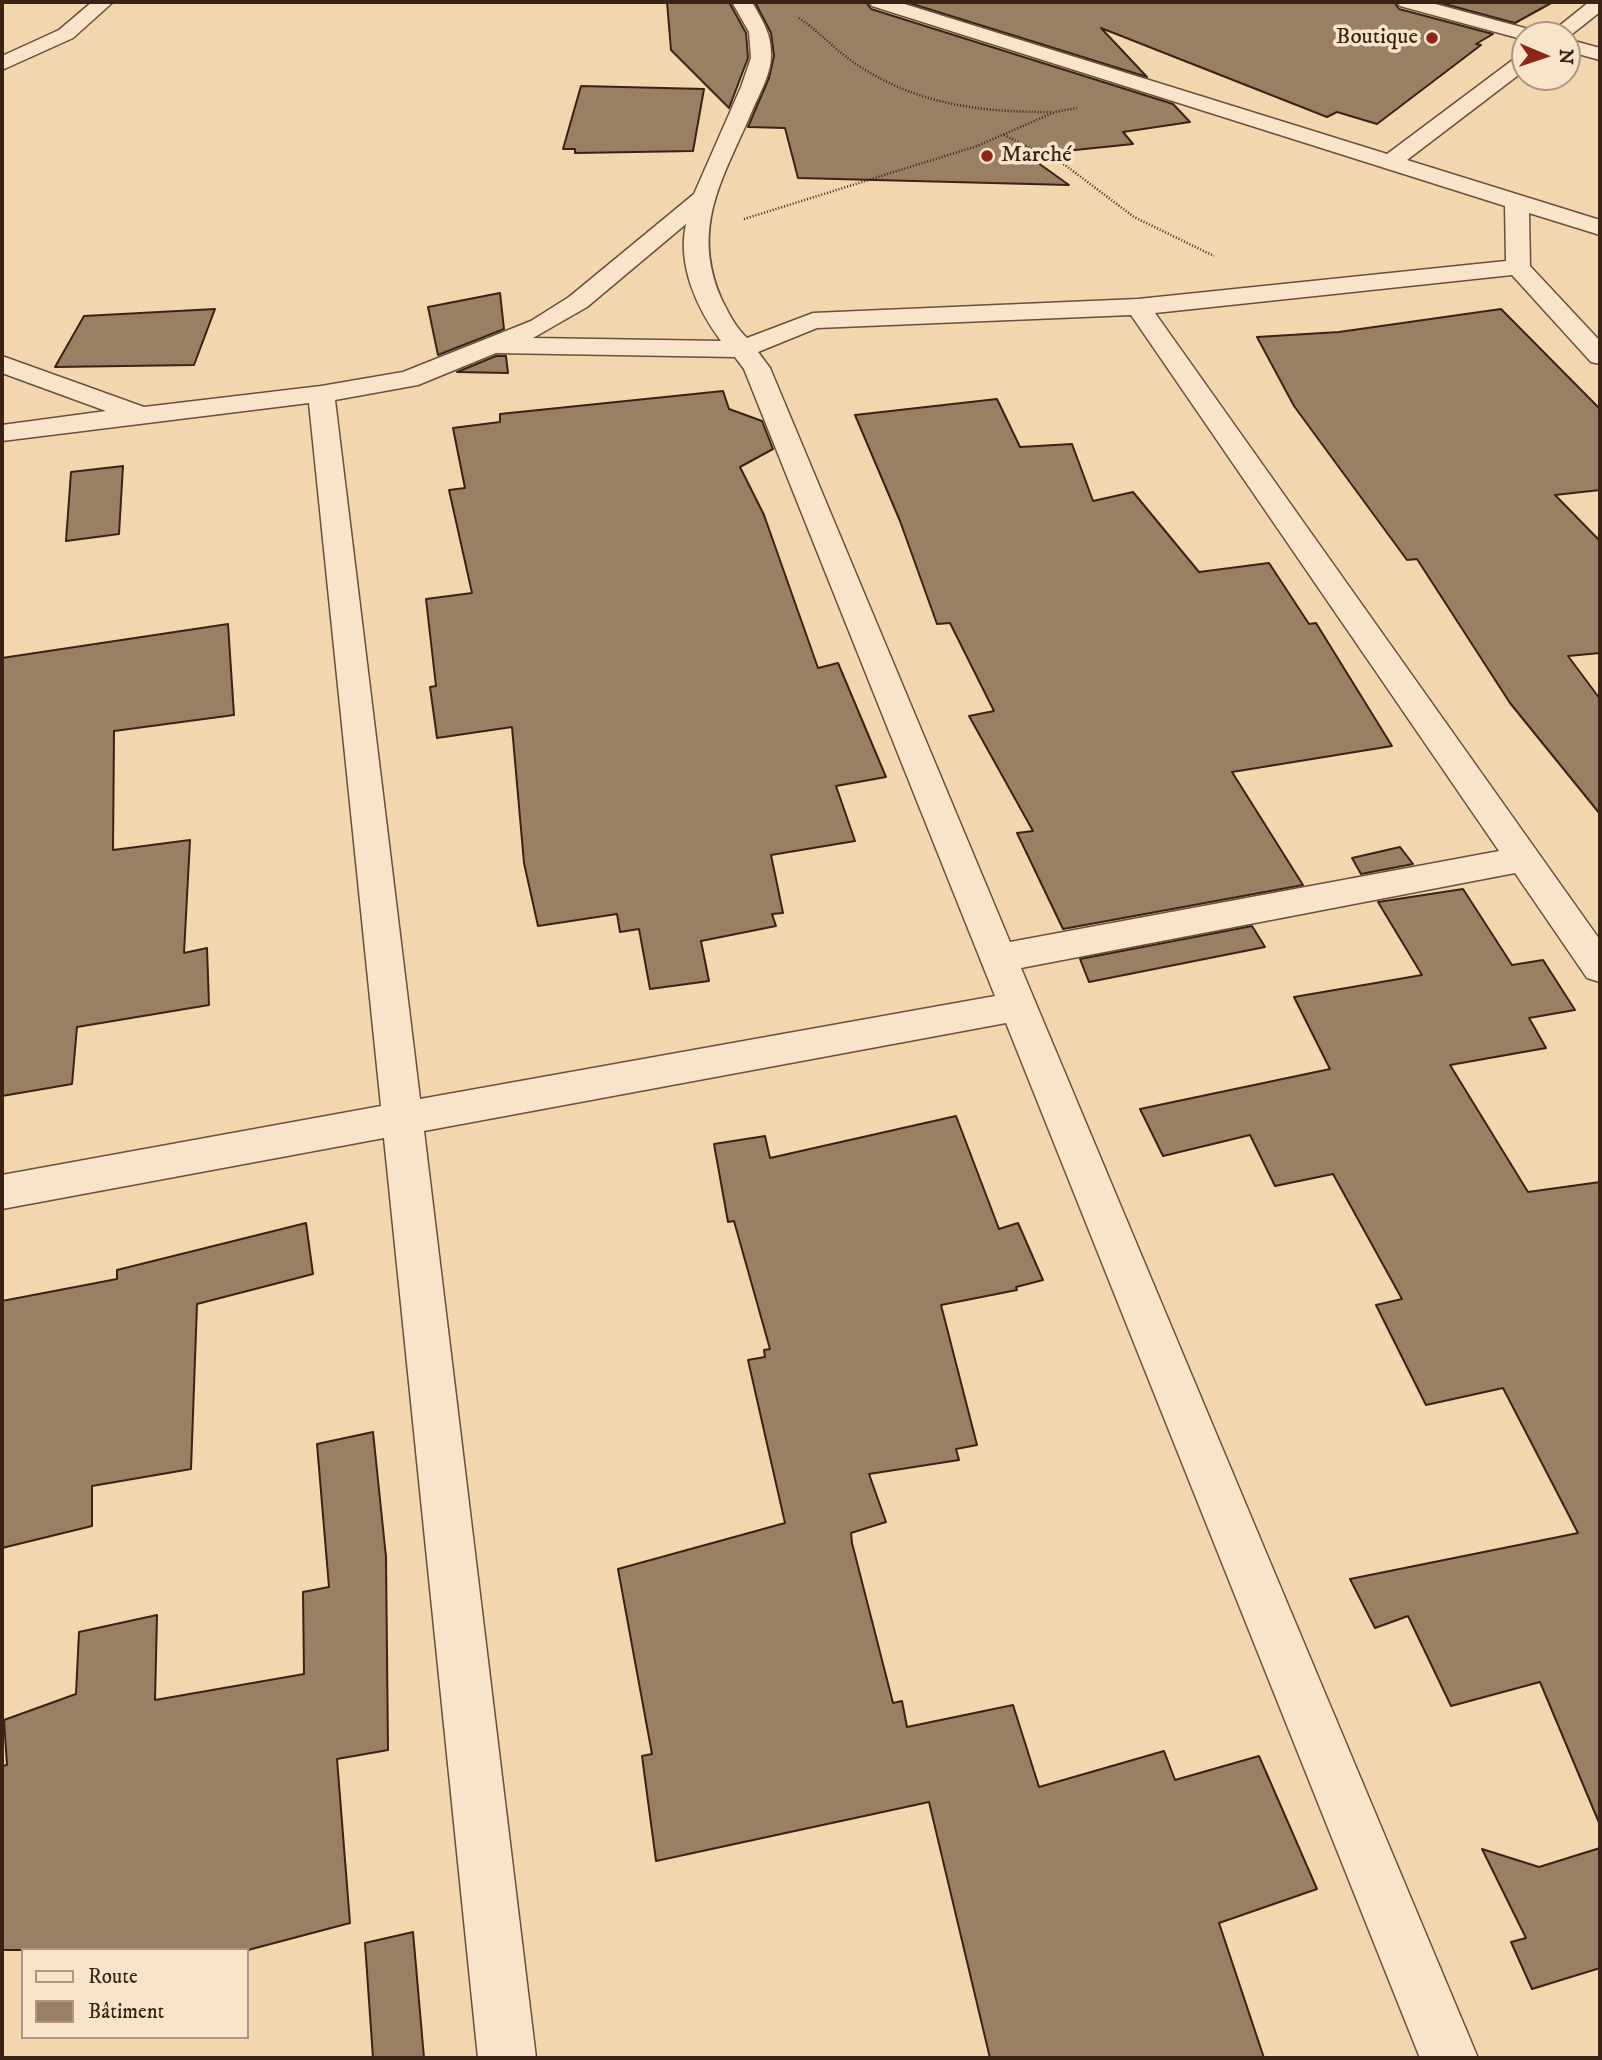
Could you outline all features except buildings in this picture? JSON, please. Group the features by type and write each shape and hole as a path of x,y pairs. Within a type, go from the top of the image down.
{"street":[{"path":"2,64 66,34 103,2"},
{"path":"742,2 759,32 761,58 752,87 704,197 694,250 710,301 731,340 743,349 757,368 1449,2058"},
{"path":"879,2 1600,228"},
{"path":"1407,2 1511,30"},
{"path":"1576,21 1600,3"},
{"path":"1581,49 1600,54"},
{"path":"1390,162 1511,71"},
{"path":"2,433 321,394 409,379 540,326 578,302 704,197"},
{"path":"1517,202 1518,268 1600,356"},
{"path":"491,345 743,349 813,321 1138,307 1518,268"},
{"path":"1138,307 1600,968"},
{"path":"2,364 142,415"},
{"path":"321,394 404,1118 506,2058"},
{"path":"999,958 1524,859"},
{"path":"2,1192 1019,1006"}],"path":[{"path":"793,13 858,65 927,102 980,112 1055,112 1081,107"},
{"path":"696,237 728,224 863,183 1004,134 1055,112"},
{"path":"1004,134 1065,165 1134,216 1220,259"}],"place":[{"name":"Boutique","path":"1432,38"},
{"name":"Marché","path":"987,156"}]}
